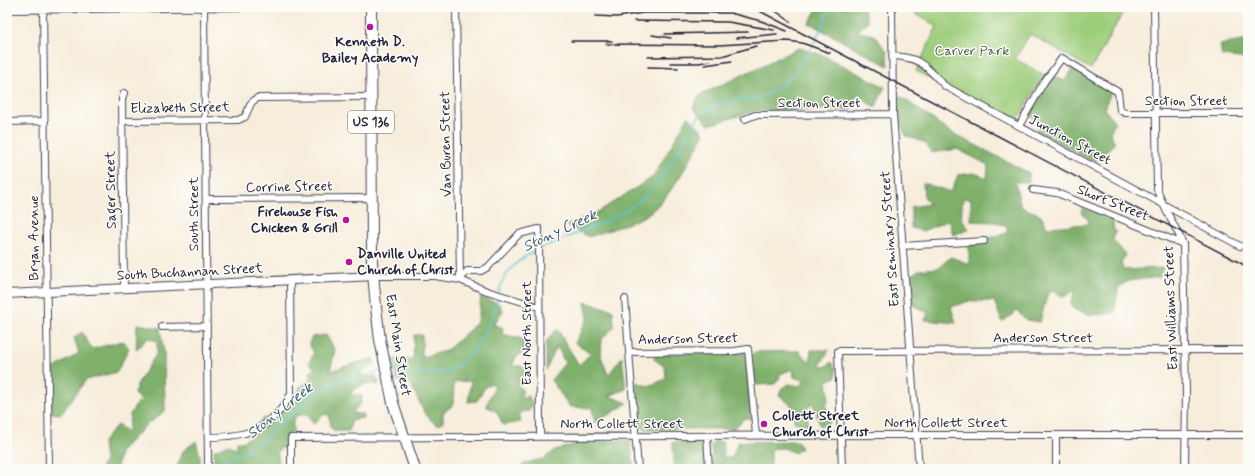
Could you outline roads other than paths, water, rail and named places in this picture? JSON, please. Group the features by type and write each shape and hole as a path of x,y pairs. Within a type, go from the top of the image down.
{"main road":[{"name":"East Main Street","path":"371,7 374,276 388,382 403,438 415,469"}],"street":[{"name":"South Street","path":"204,7 208,469"},
{"path":"7,10 43,8 243,7"},
{"name":"Van Buren Street","path":"456,7 460,280"},
{"name":"East Seminary Street","path":"892,7 893,114 919,469"},
{"name":"East Williams Street","path":"1154,7 1157,188 1161,203 1177,230 1183,244 1185,469"},
{"name":"Bryan Avenue","path":"43,8 49,469"},
{"name":"Junction Street","path":"892,56 909,57 925,66 945,86 1240,246"},
{"name":"Section Street","path":"1019,126 1044,82 1062,58 1118,92 1120,110 1125,113 1248,113"},
{"name":"Sager Street","path":"124,93 122,98 124,288"},
{"name":"Elizabeth Street","path":"122,121 238,120 245,117 251,103 257,98 371,97"},
{"name":"Section Street","path":"745,119 755,115 893,114"},
{"path":"7,122 45,121"},
{"name":"Short Street","path":"1033,190 1056,193 1183,244"},
{"name":"Corrine Street","path":"206,200 372,198"},
{"name":"East North Street","path":"460,280 467,271 481,271 488,267 519,234 539,229 540,437"},
{"path":"902,246 984,241"},
{"path":"374,276 436,276 460,280 487,291 539,308"},
{"name":"South Buchannan Street","path":"7,294 374,276"},
{"path":"208,438 241,436 257,429 284,406 291,394 290,280"},
{"path":"625,299 638,469"},
{"path":"162,327 207,326"},
{"name":"Anderson Street","path":"630,352 735,351 748,349 756,435"},
{"name":"Anderson Street","path":"842,435 838,351 1248,350"},
{"name":"North Collett Street","path":"291,469 291,438 756,435 1248,435"},
{"path":"842,435 842,469"},
{"path":"1056,435 1056,469"},
{"path":"707,436 709,469"}],"waterway":[{"name":"Stony Creek","path":"541,248 622,213 643,198 667,169 700,114 720,103 734,100 752,99 767,94 780,86 802,63 818,35 830,7"},
{"name":"Stony Creek","path":"499,292 504,278 513,266 531,253 538,250"},
{"name":"Stony Creek","path":"391,371 435,374 452,369 462,362 479,343 486,331 498,296"},
{"name":"Stony Creek","path":"210,464 225,460 251,447 274,430 315,393 333,383 353,377 383,372"},
{"name":"Stony Creek","path":"193,469 206,465"}],"railway":[{"path":"752,7 1248,267"},
{"path":"770,7 791,22"},
{"path":"595,16 617,17 643,13 730,13 761,21 787,31"},
{"path":"634,21 728,22 774,30"},
{"path":"665,34 748,32"},
{"path":"736,38 777,34"},
{"path":"652,35 671,38"},
{"path":"571,41 612,41"},
{"path":"606,44 720,45 787,41 802,43 830,53"},
{"path":"648,57 722,56 756,46"},
{"path":"670,63 699,63 710,61"},
{"path":"705,65 732,61"},
{"path":"648,67 678,68"}],"place":[{"name":"Kenneth D. Bailey Academy","path":"370,27"},
{"name":"Firehouse Fish Chicken & Grill","path":"346,220"},
{"name":"Danville United Church of Christ","path":"349,262"},
{"name":"Collett Street Church of Christ","path":"764,424"}],"park label":[{"name":"Carver Park","path":"972,51"}]}
